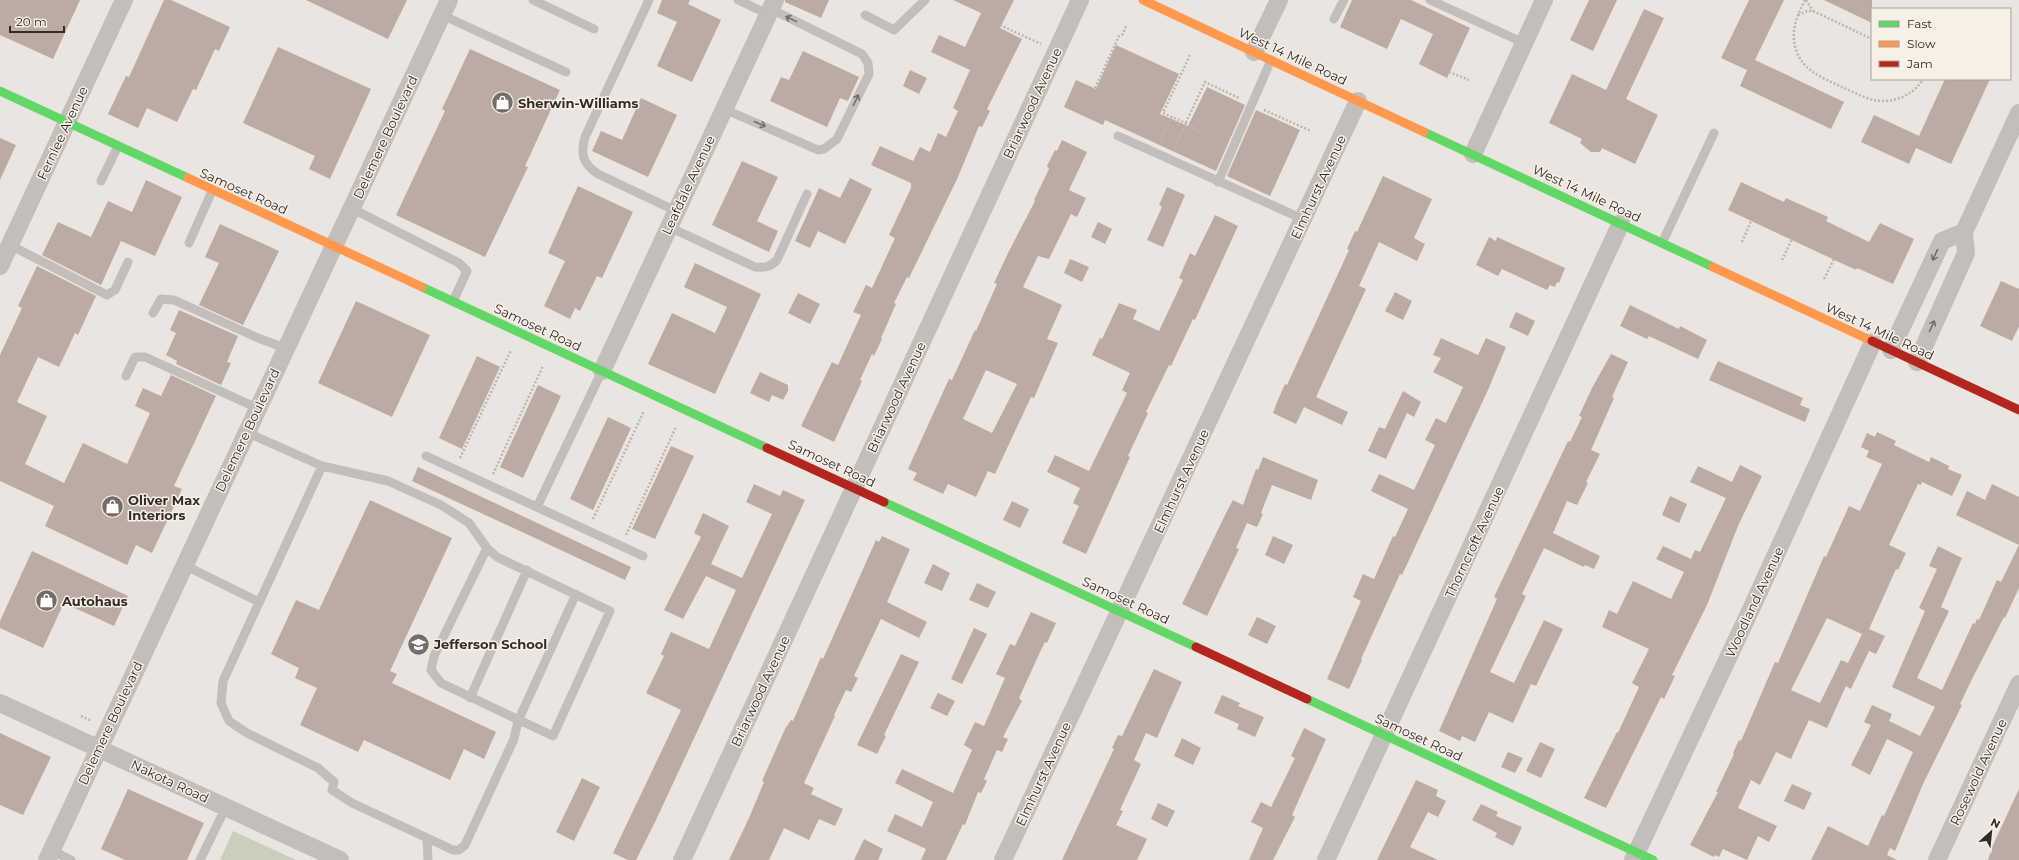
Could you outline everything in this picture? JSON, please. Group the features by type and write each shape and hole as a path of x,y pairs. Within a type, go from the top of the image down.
{"street":[{"name":"Fernlee Avenue","path":"0,266 124,0"},
{"name":"Briarwood Avenue","path":"682,860 1080,0"},
{"name":"West 14 Mile Road","path":"1143,0 2019,410"},
{"path":"1254,52 1279,0"},
{"path":"1472,154 1544,0"},
{"name":"Delemere Boulevard","path":"49,855 333,245 446,8"},
{"name":"Leafdale Avenue","path":"602,371 771,8"},
{"name":"Samoset Road","path":"0,91 212,191 333,245 1384,735 1635,856 1653,860"},
{"name":"Elmhurst Avenue","path":"1003,860 1358,101"},
{"path":"1916,362 1966,253 1964,232 2019,112"},
{"name":"Thorncroft Avenue","path":"1326,860 1621,223"},
{"path":"1890,350 1942,241 1964,232"},
{"name":"Woodland Avenue","path":"1635,856 1749,614 1873,342"},
{"name":"Rosewold Avenue","path":"1936,860 2019,684"},
{"name":"Nakota Road","path":"0,703 340,860"}],"lane":[{"path":"533,0 594,29"},
{"path":"649,0 585,137 582,147 582,157 588,168 755,267 764,268 772,265 777,260 807,194"},
{"path":"724,109 818,150 824,150 837,140 869,74 868,64 862,54 771,8 738,0"},
{"path":"865,15 894,30 925,0"},
{"path":"1334,19 1344,0"},
{"path":"1430,0 1524,43"},
{"path":"446,8 566,72"},
{"path":"1218,182 1253,105 1271,60"},
{"path":"1662,243 1714,133"},
{"path":"1118,136 1303,219"},
{"path":"101,181 118,146"},
{"path":"189,243 212,191"},
{"path":"351,208 459,263 466,271 453,301"},
{"path":"10,245 107,295 115,290 128,262"},
{"path":"153,313 161,299 174,300 258,338 285,348"},
{"path":"126,376 135,356 145,357 257,408"},
{"path":"537,507 602,371"},
{"path":"246,432 322,466 382,480 441,505 469,524 487,548 497,556 610,610 553,736 441,684 431,670 432,664 487,548"},
{"path":"426,456 643,556"},
{"path":"322,466 223,681 220,704 229,721 247,733 318,768 334,782 332,790 352,803 453,850 459,850 465,845 514,739 518,721 576,594"},
{"path":"184,565 259,602"},
{"path":"470,698 527,570"},
{"path":"200,860 226,807"},
{"path":"427,838 428,860"},
{"path":"49,855 71,860"}],"path":[{"path":"1805,0 1813,11"},
{"path":"1805,0 1793,32 1796,49 1800,60 1811,72 1871,100 1904,98 1920,85 1922,80"},
{"path":"1798,16 1807,11 1813,11 1871,39"},
{"path":"1000,25 1043,45"},
{"path":"1095,88 1119,36 1123,34 1126,26"},
{"path":"1190,55 1163,114 1186,123 1202,134"},
{"path":"1450,72 1469,80"},
{"path":"1169,159 1205,82 1311,131"},
{"path":"1155,153 1172,117"},
{"path":"1742,242 1751,221"},
{"path":"1782,260 1792,239"},
{"path":"1824,280 1834,259"},
{"path":"464,450 511,348"},
{"path":"496,466 544,364"},
{"path":"596,512 644,410"},
{"path":"629,527 677,425"},
{"path":"81,716 92,722"}],"green space":[{"path":"233,831 296,860 220,860"}],"building":[{"path":"0,0 80,0 53,59 0,35"},
{"path":"164,0 171,0 230,27 219,51 215,49 196,90 193,89 177,122 147,108 138,128 108,114 126,76 129,77"},
{"path":"306,0 407,0 388,39"},
{"path":"662,0 690,0 688,4 721,20 692,82 657,66 677,22 657,13"},
{"path":"785,0 829,0 821,18 785,2"},
{"path":"953,0 1014,0 1000,28 1022,39 987,109 990,111 982,127 979,126 958,177 909,278 907,277 894,303 896,304 881,338 882,339 874,356 872,354 860,380 862,381 834,442 801,426 832,362 838,365 861,315 853,312 866,285 872,288 895,238 889,235 911,188 911,183 871,165 880,146 913,161 920,147 930,152 938,133 946,137 958,111 953,108 970,70 931,52 939,35 965,47 981,13"},
{"path":"1352,0 1411,0 1470,28 1447,78 1419,64 1433,34 1401,19 1387,49 1340,27"},
{"path":"1589,0 1617,0 1593,51 1570,40"},
{"path":"1749,0 1784,0 1755,60 1844,102 1831,129 1740,86 1747,70 1721,58"},
{"path":"1824,0 1872,0 1871,23"},
{"path":"1644,9 1664,18 1626,99 1658,115 1635,164 1602,148 1600,152 1591,152 1580,143 1582,139 1549,123 1572,74 1606,90"},
{"path":"1116,45 1179,74 1160,114 1188,126 1207,87 1245,105 1216,171 1105,120 1103,125 1064,107 1076,80 1096,89"},
{"path":"278,47 371,89 330,179 309,169 315,156 243,123"},
{"path":"470,49 560,90 525,166 528,167 485,257 396,215 445,111 442,109"},
{"path":"803,51 859,77 848,101 840,98 827,127 770,101 781,77 789,80"},
{"path":"910,70 927,78 919,94 903,86"},
{"path":"1945,80 1990,80 1951,164 1916,148 1909,164 1861,142 1874,115 1919,136"},
{"path":"641,98 677,115 648,177 592,151 601,131 622,140"},
{"path":"1256,110 1300,130 1270,196 1227,176"},
{"path":"0,138 16,145 0,180"},
{"path":"1062,140 1087,152 1069,190 1086,198 1077,217 1071,214 1049,259 1038,256 1023,287 1062,305 1047,339 1058,343 1034,398 1031,397 995,474 988,471 976,497 948,484 943,494 913,480 917,473 908,469 949,379 952,380 975,330 976,331 997,284 994,283 1035,201 1034,200 1049,169 1047,166 1055,150 1057,151","holes":["986,370 1017,384 992,433 963,419"]},
{"path":"742,161 778,177 757,221 778,231 769,252 712,225"},
{"path":"1383,176 1432,199 1414,238 1425,244 1417,261 1379,242 1359,286 1366,289 1316,397 1348,412 1342,425 1304,407 1296,424 1273,413 1285,384 1287,385 1349,250 1347,249 1355,231 1357,232"},
{"path":"850,178 872,189 845,244 818,231 810,248 795,241 819,188 840,198"},
{"path":"146,180 182,197 155,256 121,241 101,285 42,255 58,222 91,237 108,201 132,212"},
{"path":"1741,182 1784,202 1786,198 1828,217 1826,221 1869,242 1880,223 1914,239 1893,284 1857,268 1856,270 1728,210"},
{"path":"578,186 633,212 602,278 597,276 580,311 575,308 570,319 544,306 565,261 548,253"},
{"path":"1167,187 1185,195 1163,247 1147,240 1162,207 1159,205"},
{"path":"1215,215 1238,226 1195,320 1193,319 1171,366 1169,365 1146,412 1148,413 1128,456 1130,457 1086,554 1062,543 1079,506 1073,503 1080,488 1047,472 1055,455 1089,471 1127,393 1122,390 1130,373 1092,355 1100,338 1102,339 1119,303 1137,310 1133,319 1159,331 1183,280 1179,278 1190,253 1195,256"},
{"path":"1098,222 1112,229 1105,244 1091,237"},
{"path":"220,224 279,251 243,325 199,305 219,263 205,257"},
{"path":"1489,237 1496,241 1497,237 1565,268 1559,283 1557,282 1555,287 1550,285 1547,290 1502,269 1498,276 1476,265"},
{"path":"1070,259 1089,267 1082,282 1064,273"},
{"path":"695,263 761,294 715,394 648,364 672,313 715,333 727,307 684,287"},
{"path":"37,266 96,296 78,335 75,333 59,367 38,357 17,402 47,416 25,464 64,483 83,443 127,464 150,413 135,406 143,388 161,396 171,375 216,396 174,486 182,489 152,553 136,545 127,565 45,526 54,506 0,481 0,355 22,308 18,306"},
{"path":"2001,281 2019,289 2019,326 2012,341 1980,326"},
{"path":"1395,292 1412,301 1403,320 1385,311"},
{"path":"798,293 820,304 810,324 788,313"},
{"path":"356,301 430,335 392,417 318,383"},
{"path":"1630,305 1679,329 1680,326 1707,340 1698,359 1649,336 1647,339 1620,326"},
{"path":"179,310 238,336 227,362 231,363 221,385 176,364 177,361 166,355 176,333 170,330"},
{"path":"1516,312 1535,321 1528,336 1509,327"},
{"path":"1441,338 1478,355 1486,338 1506,347 1488,390 1402,575 1400,574 1349,689 1327,679 1361,601 1353,597 1363,574 1374,579 1393,536 1395,537 1408,509 1371,491 1379,474 1414,490 1435,445 1425,440 1436,418 1446,423 1463,387 1433,372 1441,358 1433,355"},
{"path":"1611,354 1628,362 1591,450 1600,454 1586,482 1588,483 1577,505 1567,501 1553,533 1600,556 1594,569 1585,565 1584,567 1544,548 1522,594 1526,596 1490,672 1514,683 1544,620 1563,629 1536,686 1531,684 1513,723 1489,712 1475,742 1462,736 1460,741 1439,731 1497,599 1494,597 1568,441 1570,442 1582,417 1579,416 1592,388"},
{"path":"477,356 500,367 462,449 439,438"},
{"path":"1718,361 1803,398 1800,405 1810,409 1805,422 1709,380"},
{"path":"760,372 788,385 788,391 783,400 772,395 769,402 750,393"},
{"path":"538,385 561,396 523,478 500,467"},
{"path":"1403,391 1421,402 1414,417 1407,413 1386,459 1368,451 1379,427 1385,429"},
{"path":"608,417 631,428 593,510 570,499"},
{"path":"1877,432 1896,441 1894,445 1929,462 1931,457 1949,466 1948,469 1962,475 1952,496 1922,482 1921,485 1918,484 1889,545 1906,553 1898,570 1896,569 1869,629 1885,636 1876,654 1869,651 1851,689 1846,686 1827,728 1809,720 1791,759 1776,752 1760,785 1751,780 1738,808 1777,826 1769,842 1758,836 1747,860 1723,849 1719,857 1715,855 1714,857 1690,845 1718,792 1716,792 1734,754 1733,753 1739,740 1741,741 1775,662 1778,663 1824,556 1826,557 1849,506 1860,511 1882,464 1866,457 1869,451 1861,447 1867,433 1875,437","holes":["1827,618 1862,634 1848,663 1841,660 1820,703 1791,690"]},
{"path":"671,446 694,456 655,539 632,529"},
{"path":"1263,457 1318,480 1311,500 1272,485 1261,513 1263,514 1257,527 1247,523 1236,548 1239,549 1207,616 1182,604 1233,500 1243,505 1256,469 1258,470"},
{"path":"1740,465 1762,476 1738,526 1707,605 1672,675 1675,676 1664,699 1661,697 1606,808 1584,798 1617,732 1618,733 1639,687 1632,683 1649,649 1602,627 1609,610 1617,614 1633,581 1671,599 1684,572 1656,559 1663,546 1691,559 1695,550 1700,552 1726,498 1690,482 1698,466 1732,482"},
{"path":"418,467 631,567 625,580 412,481"},
{"path":"754,484 780,496 783,490 805,500 656,820 636,860 628,860 613,853 681,710 646,693 664,656 661,654 671,632 709,649 736,590 706,576 683,619 664,610 701,537 694,533 703,513 729,526 711,564 742,578 772,514 746,502"},
{"path":"1992,484 2019,497 2019,545 1956,515 1967,491 1985,500"},
{"path":"1670,496 1687,504 1679,523 1662,515"},
{"path":"370,500 452,538 390,671 397,674 392,683 496,732 484,759 464,749 450,780 364,740 358,752 300,725 317,688 295,678 299,668 271,654 296,600 319,610"},
{"path":"1012,501 1029,509 1020,528 1003,520"},
{"path":"882,536 910,549 887,602 927,622 919,638 881,619 854,676 858,678 851,692 846,690 834,715 835,716 804,783 814,788 811,794 843,809 835,826 819,819 809,840 784,828 769,860 729,860 749,818 764,782 762,781 785,729 791,720 793,721 821,657 823,659 876,540 879,542"},
{"path":"1273,536 1293,545 1284,564 1265,555"},
{"path":"2019,545 2019,588 1960,704 1962,705 1923,784 1895,851 1890,848 1887,855 1897,860 1811,860 1828,826 1868,846 1882,815 1884,816 1913,752 1887,739 1870,775 1851,765 1871,725 1864,722 1872,705 1892,714 1889,721 1920,736 1935,707 1892,687 1925,611 1919,608 1937,569 1929,566 1938,546 1962,558 1941,607 1949,611 1917,678 1942,690 1973,623 1975,624 1977,619 1979,620 1997,580 2001,582"},
{"path":"32,551 128,596 114,626 64,603 43,648 0,628 0,621"},
{"path":"933,564 950,573 942,591 924,583"},
{"path":"977,583 996,592 988,608 969,600"},
{"path":"1031,612 1056,623 1047,643 1045,642 1041,650 1019,698 1022,701 1003,737 1008,739 1002,752 997,750 984,779 987,781 981,793 978,792 965,825 963,824 946,860 921,860 926,849 887,831 895,814 922,827 933,802 895,783 902,769 953,793 972,750 964,745 975,722 984,726 1005,678 996,674 1010,644 1015,646"},
{"path":"1257,617 1276,626 1267,644 1248,635"},
{"path":"974,628 987,634 962,684 951,679"},
{"path":"901,654 919,662 884,735 886,736 877,754 857,745"},
{"path":"1154,669 1182,682 1157,738 1146,733 1134,760 1141,764 1120,810 1123,811 1116,825 1147,839 1137,860 1062,860 1114,749 1112,748 1118,735 1122,736"},
{"path":"938,693 955,701 947,716 930,708"},
{"path":"1222,695 1240,703 1238,706 1264,717 1255,737 1237,729 1239,724 1214,713"},
{"path":"1304,728 1326,739 1292,815 1295,817 1273,860 1249,860 1263,828 1251,822 1261,802 1271,807 1295,758 1291,756"},
{"path":"0,733 51,757 23,815 0,805"},
{"path":"1182,738 1201,748 1193,765 1174,756"},
{"path":"1540,742 1555,749 1541,778 1526,771"},
{"path":"1508,752 1523,758 1515,773 1501,767"},
{"path":"582,778 600,787 574,841 556,832"},
{"path":"1416,780 1438,790 1436,796 1446,801 1438,817 1428,812 1410,847 1438,860 1377,860"},
{"path":"1792,784 1812,793 1804,810 1784,801"},
{"path":"128,789 204,823 187,860 125,860 101,849"},
{"path":"2019,789 2019,860 1988,860 1993,845"},
{"path":"1158,803 1175,811 1167,827 1151,819"},
{"path":"1481,804 1498,812 1496,816 1522,827 1513,846 1495,837 1497,833 1472,820"},
{"path":"864,839 883,849 878,860 854,860"}],"traffic: fast":[{"path":"0,91 188,178"},
{"path":"1424,132 1713,267"},
{"path":"422,287 767,448"},
{"path":"884,502 1196,647"},
{"path":"1307,699 1653,860"}],"traffic: slow":[{"path":"1143,0 1424,132"},
{"path":"188,178 422,287"},
{"path":"1713,267 1872,341"}],"traffic: jam":[{"path":"1872,341 2019,410"},
{"path":"767,448 884,502"},
{"path":"1196,647 1307,699"}],"place":[{"name":"Sherwin-Williams","path":"502,103"},
{"name":"Oliver Max Interiors","path":"113,507"},
{"name":"Autohaus","path":"47,601"},
{"name":"Jefferson School","path":"418,644"}]}
